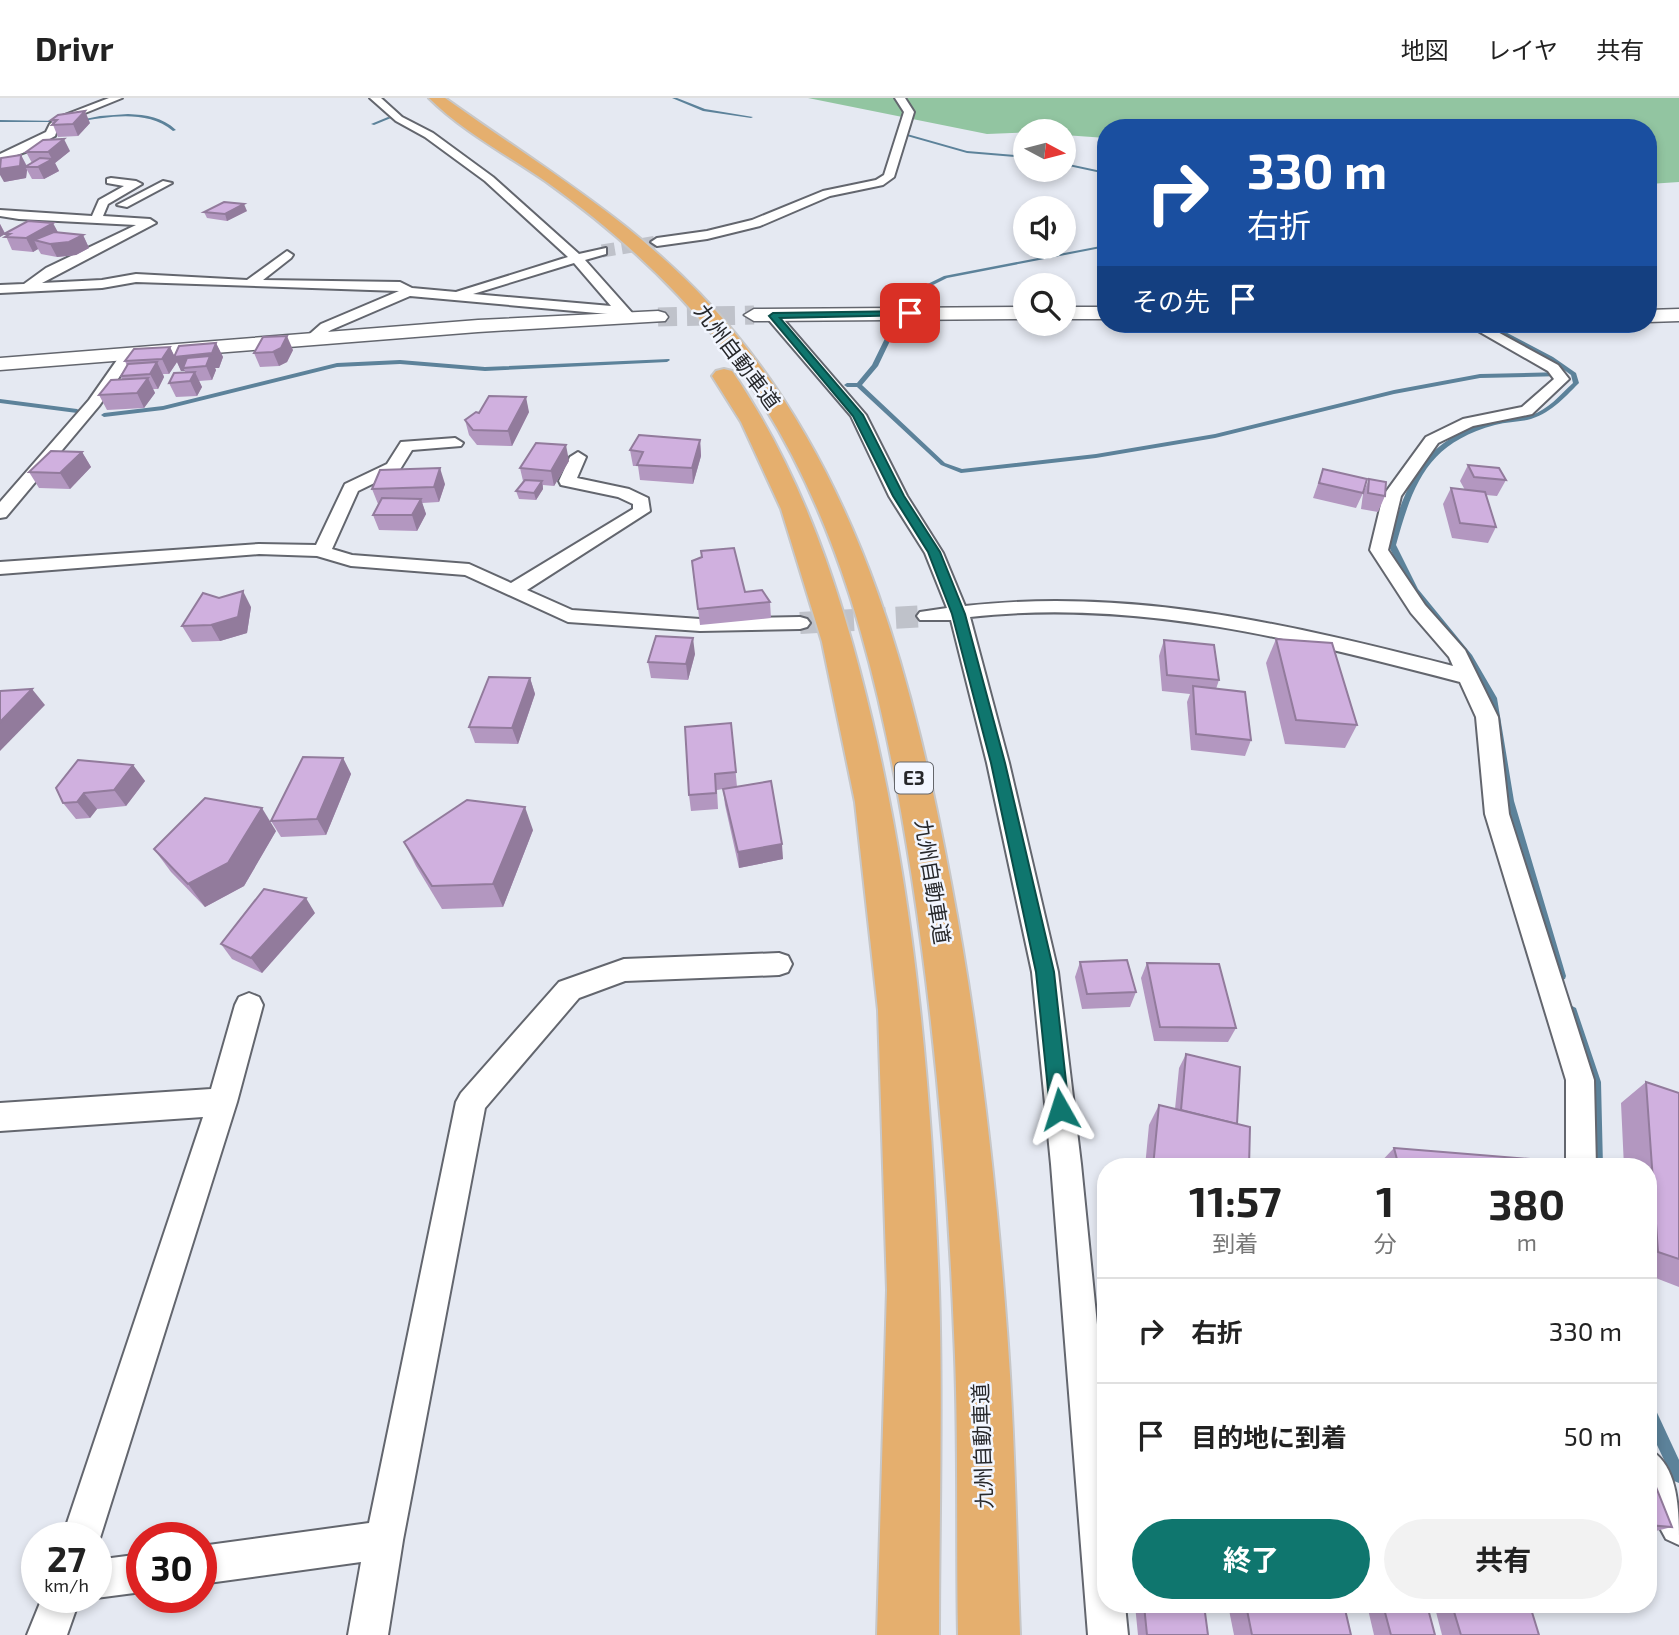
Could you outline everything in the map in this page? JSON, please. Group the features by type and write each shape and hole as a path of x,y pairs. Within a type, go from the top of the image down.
{"highway":[{"name":"九州自動車道","path":"414,98 532,183 605,240 666,299 705,347 753,422 795,509 838,642 873,802 899,1010 913,1290 908,1635"},
{"name":"九州自動車道","path":"436,98 554,180 647,252 731,342 783,418 829,505 881,640 919,798 952,1007 979,1292 989,1635"}],"street":[{"path":"0,158 51,134 56,123 117,98"},
{"path":"375,98 399,119 429,135 489,179 575,257 625,314"},
{"path":"657,242 707,235 755,223 827,193 880,183 889,177 909,112 900,98"},
{"path":"97,218 103,202 136,184 111,181"},
{"path":"97,218 167,183"},
{"path":"0,213 53,219 97,218 150,223 51,271 0,303"},
{"path":"451,296 602,251"},
{"path":"250,284 287,255"},
{"path":"0,289 102,284 136,278 250,284 400,286 408,292"},
{"path":"311,339 326,327 408,292 658,317"},
{"path":"763,315 1013,313"},
{"path":"1076,313 1097,313"},
{"path":"0,364 625,314"},
{"path":"763,315 858,415 898,496 934,552 958,614 998,763 1045,972 1066,1164 1097,1512"},
{"path":"1657,316 1679,315"},
{"path":"1488,333 1557,374 1527,411 1469,422 1432,440 1392,496 1379,550 1418,608 1458,655 1487,717 1497,814 1580,1080 1581,1158"},
{"path":"0,513 94,403 129,353"},
{"path":"322,552 351,488 393,467 407,445 455,443"},
{"path":"511,591 641,511 642,502 623,493 568,481 578,457"},
{"path":"0,568 259,549 322,552 351,560 469,570 568,616 700,625 800,623"},
{"path":"927,617 1063,605 1161,612 1252,627 1374,653 1468,677"},
{"path":"368,1635 384,1540 471,1102 569,990 624,970 779,964"},
{"path":"86,1522 222,1102 248,1005"},
{"path":"0,1117 222,1102"},
{"path":"1657,1484 1679,1526"},
{"path":"217,1563 384,1540"},
{"path":"47,1635 55,1613"},
{"path":"1106,1613 1108,1635"}],"green space":[{"path":"808,98 1679,98 1679,182 1657,183 1657,119 1097,119 1097,137 1076,136 1076,119 1013,119 1013,133 987,134"}],"building":[{"path":"85,111 73,124 52,125 57,120 51,120 58,115"},
{"path":"64,139 48,152 26,152 43,140"},
{"path":"21,155 20,166 0,169 1,158"},
{"path":"40,158 53,159 38,167 25,167"},
{"path":"224,202 244,204 225,214 204,212"},
{"path":"28,221 53,223 26,238 5,237 10,234 4,234"},
{"path":"54,232 83,235 69,242 50,244 34,240"},
{"path":"287,336 281,348 273,352 254,353 263,337"},
{"path":"216,343 212,353 174,357 179,346"},
{"path":"170,347 162,359 125,361 134,349"},
{"path":"210,356 206,366 183,368 187,358"},
{"path":"157,362 150,374 121,376 128,364"},
{"path":"195,372 190,381 169,383 174,373"},
{"path":"148,378 137,393 99,395 111,380"},
{"path":"489,396 526,397 508,431 473,430 465,420 476,412 479,413"},
{"path":"639,435 700,440 692,468 637,465 643,452 630,450"},
{"path":"536,443 566,445 551,471 520,468"},
{"path":"51,451 82,452 60,473 29,472"},
{"path":"1468,465 1499,468 1506,480 1474,477"},
{"path":"440,468 434,487 372,489 380,470"},
{"path":"1323,469 1367,479 1363,493 1319,483"},
{"path":"1369,479 1386,482 1385,496 1368,493"},
{"path":"525,480 542,481 534,493 516,491"},
{"path":"1451,488 1485,492 1496,527 1460,523"},
{"path":"382,498 421,499 412,515 373,515"},
{"path":"734,548 745,592 762,590 770,602 698,609 692,561 702,557 701,551"},
{"path":"243,591 238,617 211,625 182,626 203,593 219,598"},
{"path":"656,636 693,638 686,664 648,662"},
{"path":"1276,639 1332,643 1357,725 1296,720"},
{"path":"1164,640 1214,645 1219,680 1167,675"},
{"path":"489,677 530,678 512,728 469,727"},
{"path":"1193,686 1245,692 1251,740 1196,734"},
{"path":"32,689 0,722 0,691"},
{"path":"731,723 736,772 715,774 716,793 689,795 685,727"},
{"path":"303,757 343,758 317,819 271,821"},
{"path":"78,760 133,765 114,790 84,793 77,802 63,803 56,788"},
{"path":"771,781 782,844 738,852 723,789"},
{"path":"205,798 262,808 228,863 188,884 154,849"},
{"path":"467,800 525,807 493,884 432,886 404,842"},
{"path":"264,889 306,898 251,958 221,944"},
{"path":"1127,960 1136,992 1087,994 1080,962"},
{"path":"1147,963 1219,964 1236,1028 1160,1027"},
{"path":"1186,1054 1240,1067 1237,1124 1181,1110"},
{"path":"1646,1082 1679,1093 1679,1259 1658,1252 1657,1158 1651,1158"},
{"path":"1159,1105 1250,1127 1249,1158 1154,1158"},
{"path":"1394,1148 1518,1158 1397,1158"},
{"path":"1657,1490 1672,1527 1657,1526"},
{"path":"1145,1613 1205,1613 1208,1635 1147,1635"},
{"path":"1248,1613 1346,1613 1351,1635 1252,1635"},
{"path":"1385,1613 1429,1613 1435,1635 1391,1635"},
{"path":"1454,1613 1532,1613 1539,1635 1461,1635"}],"waterway":[{"path":"674,98 704,110 751,117"},
{"path":"77,121 114,116 142,116 154,118 174,130"},
{"path":"373,124 389,118"},
{"path":"0,121 62,122"},
{"path":"908,135 967,152 1013,156"},
{"path":"1076,167 1097,171"},
{"path":"904,306 909,295 946,277 1097,248"},
{"path":"859,385 875,366 897,320"},
{"path":"1503,333 1551,358 1574,374 1576,383 1539,414 1497,422 1468,433 1434,454 1413,484 1392,545 1415,590 1469,657 1493,698 1509,801 1561,976"},
{"path":"104,415 163,408 337,365 400,362 485,369 667,360"},
{"path":"859,385 943,464 961,471 1096,456 1215,436 1394,392 1480,376 1563,374"},
{"path":"847,385 859,385"},
{"path":"0,401 77,411"},
{"path":"1572,1011 1595,1082 1597,1158"},
{"path":"1657,1428 1679,1476"}],"tunnel":[{"path":"602,251 657,242"},
{"path":"658,317 754,315"},
{"path":"800,623 927,616"}],"route":[{"path":"910,313 773,316 858,415 898,496 934,552 958,614 998,763 1045,972 1060,1109"}]}
